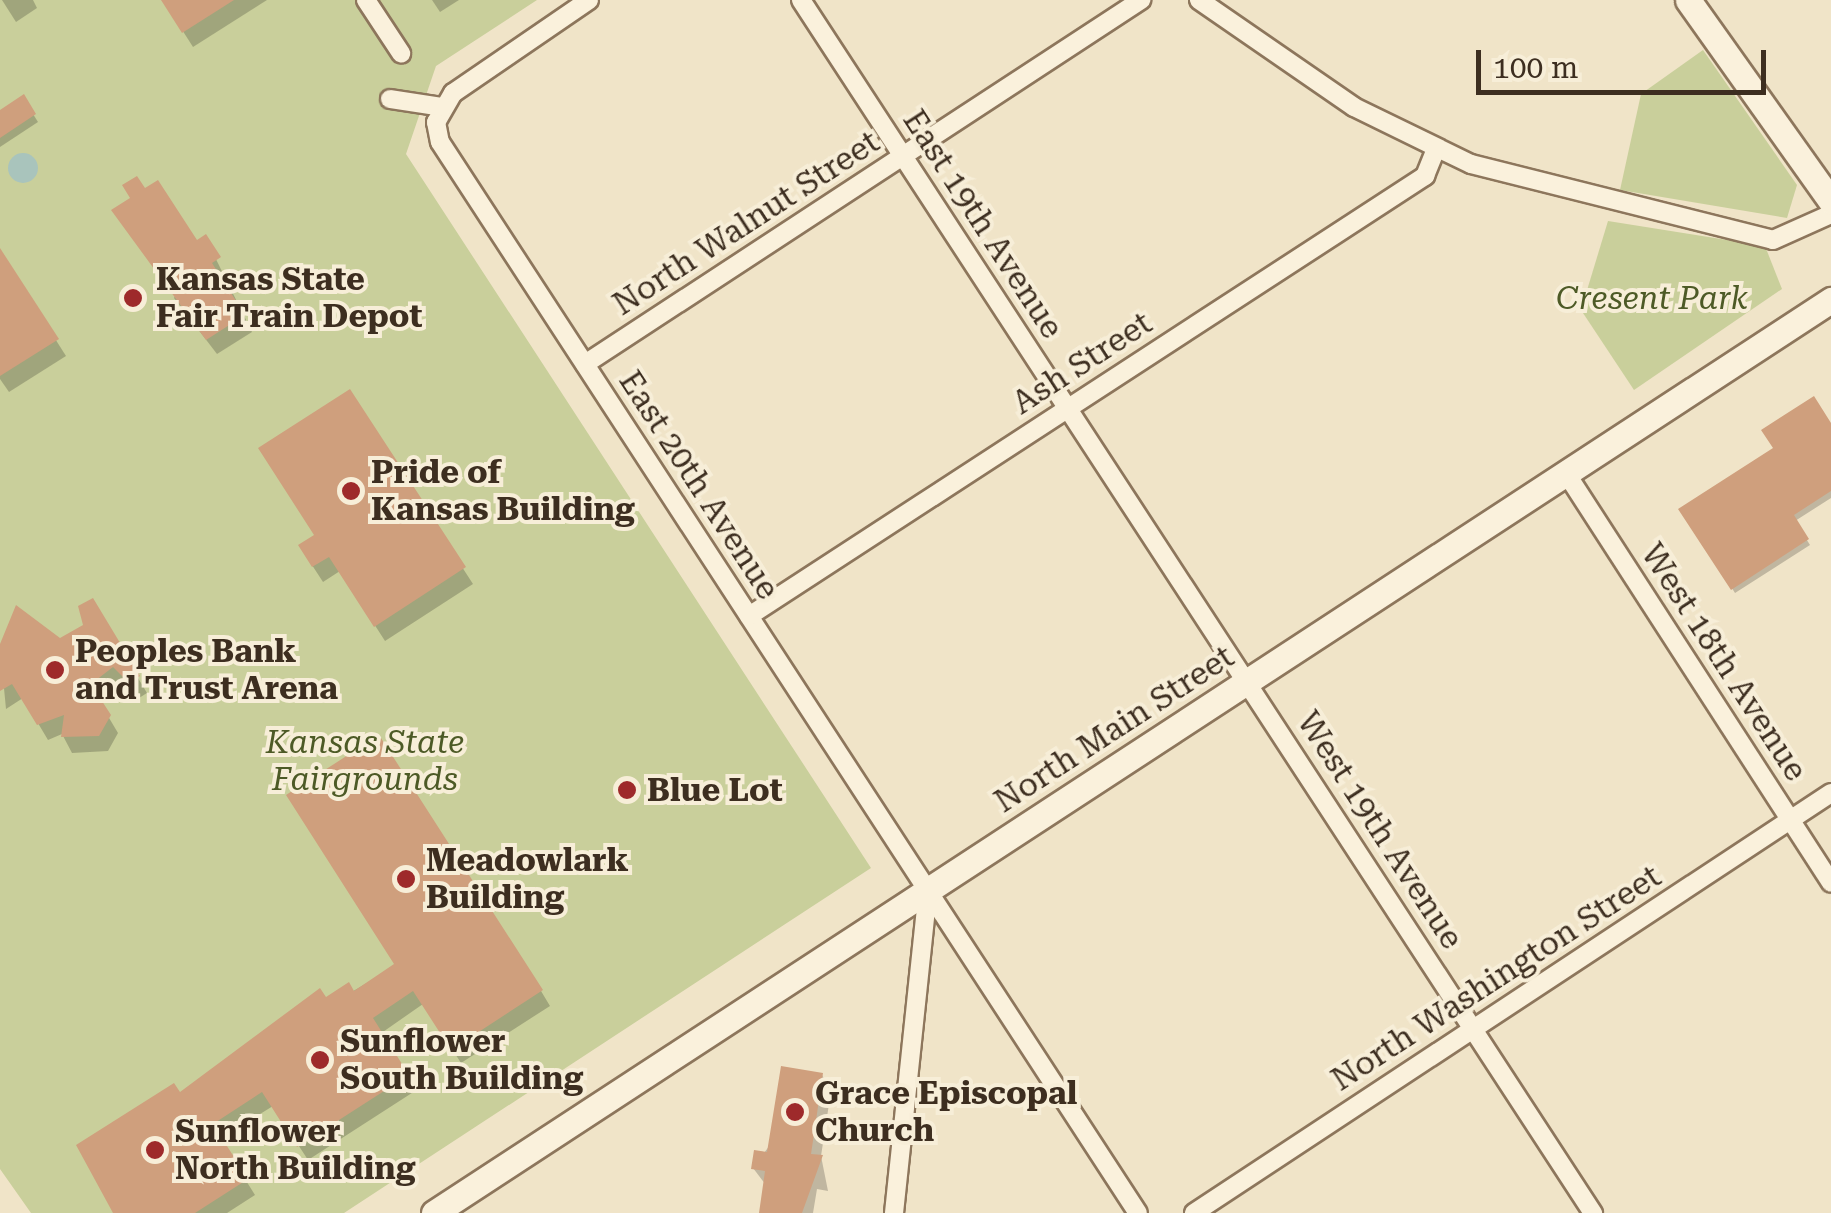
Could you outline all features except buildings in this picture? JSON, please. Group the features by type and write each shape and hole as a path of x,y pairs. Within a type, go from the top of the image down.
{"main road":[{"path":"1688,0 1831,202"},
{"name":"North Main Street","path":"434,1213 1831,300"}],"street":[{"path":"366,0 401,53"},
{"path":"390,99 442,107 589,0"},
{"name":"East 19th Avenue","path":"801,0 1246,681"},
{"name":"North Walnut Street","path":"585,364 1140,0"},
{"path":"1199,0 1354,107 1436,150 1589,200 1773,240 1831,214"},
{"name":"East 20th Avenue","path":"442,107 440,142 1138,1213"},
{"name":"Ash Street","path":"749,616 1424,176 1436,150"},
{"name":"West 18th Avenue","path":"1566,473 1831,883"},
{"name":"West 19th Avenue","path":"1246,681 1593,1213"},
{"name":"North Washington Street","path":"1194,1213 1831,793"},
{"path":"894,1213 928,889"}],"green space":[{"name":"Kansas State Fairgrounds","path":"0,0 537,0 436,66 406,154 871,868 344,1213 31,1213 0,1169"},
{"name":"Cresent Park","path":"1703,50 1797,185 1787,218 1620,190 1641,94"},
{"name":"Cresent Park","path":"1608,221 1765,246 1782,289 1634,390 1581,310"}],"water":[{"path":"23,153 34,157 38,168 34,179 23,183 12,179 8,168 12,157"}],"place":[{"name":"Kansas State Fair Train Depot","path":"133,298"},
{"name":"Pride of Kansas Building","path":"351,491"},
{"name":"Peoples Bank and Trust Arena","path":"55,670"},
{"name":"Blue Lot","path":"627,790"},
{"name":"Meadowlark Building","path":"406,879"},
{"name":"Sunflower South Building","path":"320,1060"},
{"name":"Grace Episcopal Church","path":"795,1112"},
{"name":"Sunflower North Building","path":"155,1150"}]}
